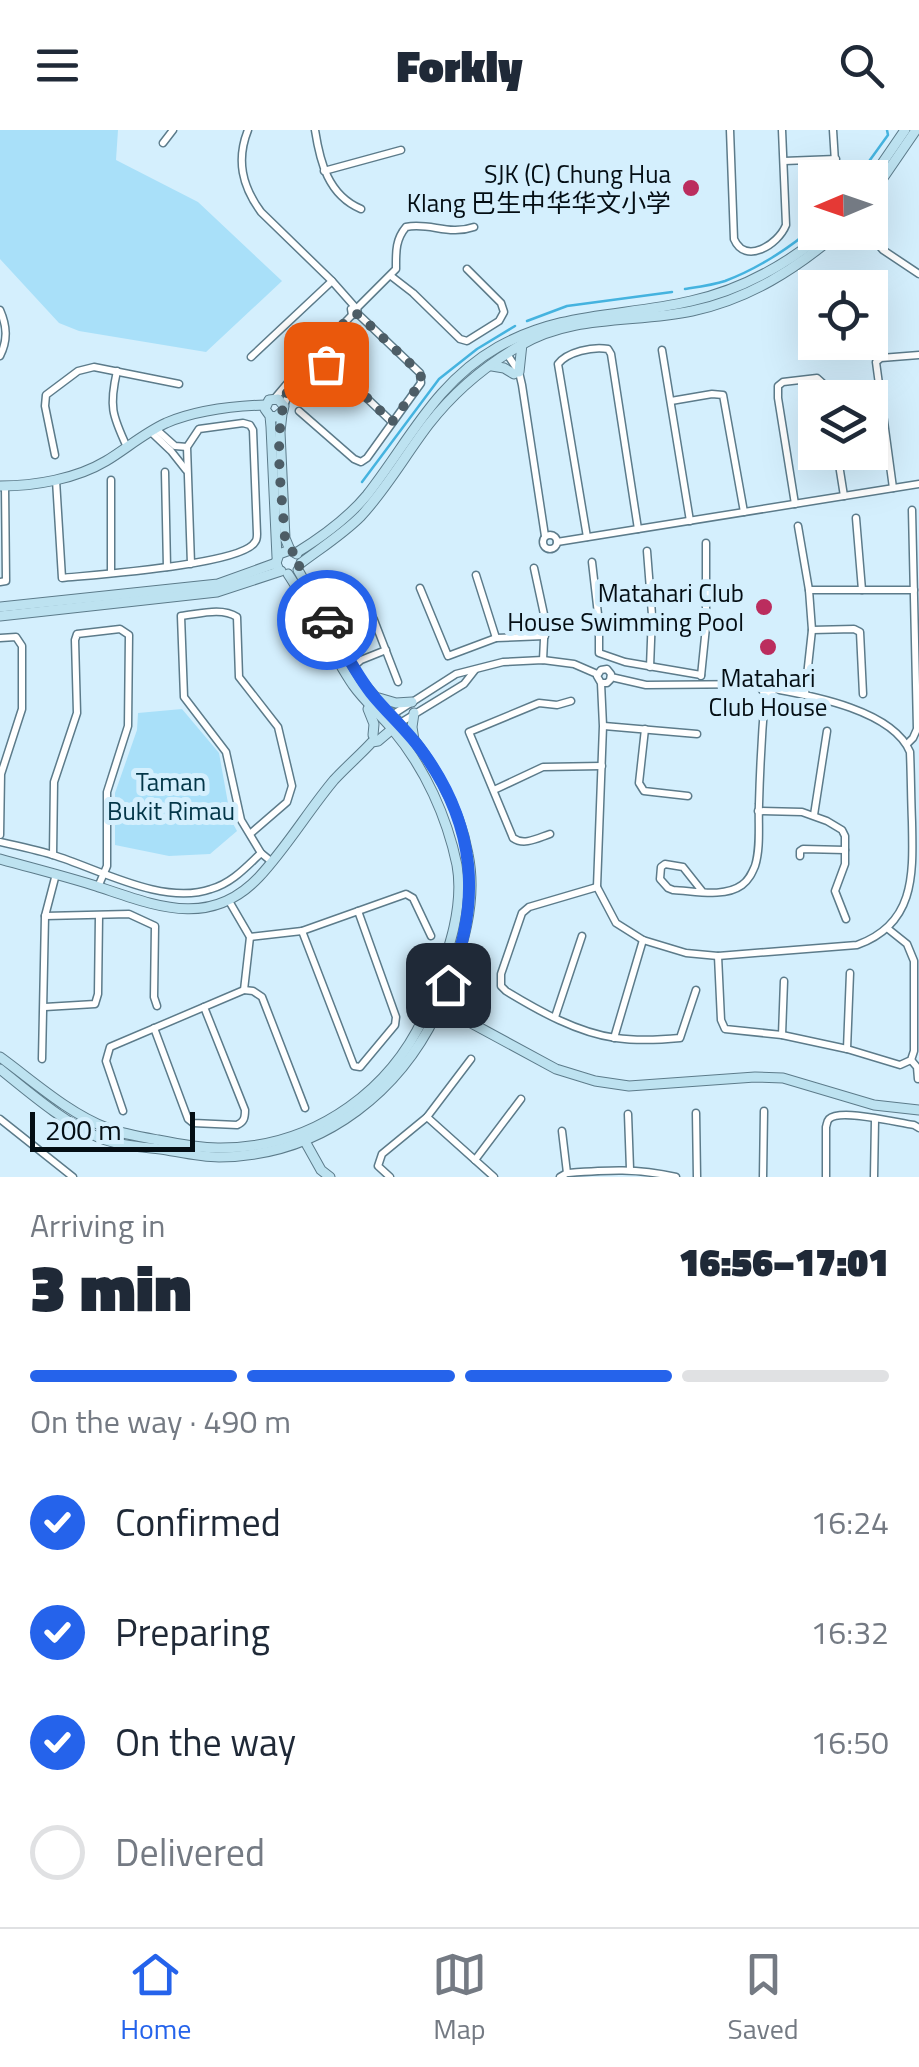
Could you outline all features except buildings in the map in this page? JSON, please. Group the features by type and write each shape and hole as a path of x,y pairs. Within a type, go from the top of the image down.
{"main road":[{"path":"896,130 896,143"},
{"path":"885,160 905,130"},
{"path":"888,171 916,130"},
{"path":"0,607 218,584 288,562 366,497 443,390 529,333 571,319 679,304 728,290 754,280 803,250"},
{"path":"0,616 217,592 288,562 362,514 447,404 492,366 501,351 584,324 692,311 726,301 788,272 818,250"},
{"path":"492,366 518,375 522,344"},
{"path":"0,1068 65,1119 111,1142 217,1157 255,1154 286,1146 304,1136 401,1070 440,1008 468,921 468,853 454,810 432,766 335,657 288,562 273,483 267,411 269,400 280,406"},
{"path":"280,406 288,562 354,666 368,697 374,739"},
{"path":"2,486 56,480 102,463 170,421 205,411 244,407 267,411 276,418 280,406"},
{"path":"164,437 170,421"},
{"path":"368,697 412,702"},
{"path":"0,1057 76,1113 115,1130 185,1145 216,1148 270,1144 326,1131 349,1119 383,1083 427,1011 455,921 458,869 440,810 411,744 414,713"},
{"path":"0,859 168,909 205,908 229,901 258,879 334,780 392,722"},
{"path":"374,739 411,744"},
{"path":"448,985 449,1003 460,1017"},
{"path":"427,1011 440,1008 556,1070 596,1081 629,1086 783,1078 877,1105 919,1110"},
{"path":"432,1025 444,1017 460,1017"},
{"path":"0,1077 14,1080"},
{"path":"314,1155 326,1131"},
{"path":"304,1136 328,1175"},
{"path":"286,1146 314,1155"}],"street":[{"path":"162,144 173,130"},
{"path":"248,130 240,154 252,200 332,281 355,311 422,376 421,383 368,458 361,462 299,411"},
{"path":"316,130 324,172 332,185 361,209"},
{"path":"730,130 734,238 741,250 768,246 784,231 782,130"},
{"path":"784,161 836,159 834,130"},
{"path":"324,172 401,150"},
{"path":"280,406 297,372 396,269 396,246 406,227 449,232 474,228"},
{"path":"883,250 919,274"},
{"path":"391,276 460,339 467,341 499,321 504,312 501,303 468,269"},
{"path":"252,357 332,281"},
{"path":"0,310 6,344 0,356"},
{"path":"587,537 559,373 560,361 566,356 600,348 611,354 638,529"},
{"path":"662,350 690,521"},
{"path":"501,351 522,385 545,536 542,542 546,548 557,542 919,484"},
{"path":"893,488 876,362 881,358 919,355"},
{"path":"326,364 336,368 392,422"},
{"path":"55,455 46,395 78,371 94,367 180,384"},
{"path":"117,372 111,396 114,418 127,447"},
{"path":"794,504 778,386 798,380"},
{"path":"670,401 723,395 744,512"},
{"path":"56,480 62,578 167,567 191,564 212,560 256,542 250,425 199,429 187,447 191,564"},
{"path":"152,430 175,446 187,447"},
{"path":"152,430 187,471"},
{"path":"840,470 844,496"},
{"path":"165,472 167,567"},
{"path":"111,480 111,572"},
{"path":"255,484 273,483"},
{"path":"0,582 6,581 2,486"},
{"path":"907,744 917,729 912,510"},
{"path":"856,518 862,590"},
{"path":"798,526 812,630 804,694"},
{"path":"700,686 706,626 706,543"},
{"path":"647,550 652,615 650,667"},
{"path":"592,562 600,623 599,653 625,662 700,674"},
{"path":"534,568 545,619 543,660"},
{"path":"476,576 496,638"},
{"path":"420,588 448,656 496,638 545,636"},
{"path":"809,590 914,590"},
{"path":"360,592 398,682"},
{"path":"250,834 288,802 292,786 278,727 239,677 237,617 223,612 182,616 184,696 226,752 241,820 261,852 272,862"},
{"path":"53,855 54,782 77,713 75,640 84,632 120,629 128,635 128,726 108,792 106,866 98,887"},
{"path":"812,630 860,632 863,694"},
{"path":"0,638 16,637 22,646 22,709 1,774 0,838 172,893 216,888 234,878 261,852"},
{"path":"354,666 386,650"},
{"path":"392,722 412,702 456,674 504,662 543,660 574,664 597,674"},
{"path":"392,722 464,684 476,669"},
{"path":"606,669 611,677 646,685 769,682 774,689 864,713 879,720 907,744 912,878 908,895 887,928 857,944 718,956 686,953 643,940 616,923 597,887 603,726 597,674 606,669"},
{"path":"601,683 607,683 611,677"},
{"path":"444,682 450,692"},
{"path":"762,684 761,690 766,694"},
{"path":"766,694 774,689"},
{"path":"702,891 682,866 660,867 660,878 668,888 702,891 729,891 750,878 756,863 766,694"},
{"path":"550,834 526,842 513,838 469,732 539,703 557,705 572,701"},
{"path":"603,726 697,734"},
{"path":"644,729 639,783 644,790 688,796"},
{"path":"814,816 827,731"},
{"path":"494,790 542,768 602,766"},
{"path":"758,811 802,812 842,830 843,874 835,891 846,920"},
{"path":"800,856 803,850 845,850"},
{"path":"42,1059 45,916 56,874"},
{"path":"597,887 529,907 518,920 500,974 501,986 582,1029 614,1038 658,1040 680,1038 696,990"},
{"path":"250,937 302,931 402,894 414,898 430,936"},
{"path":"229,901 250,937 244,990"},
{"path":"302,931 354,1066 360,1067 394,1026 396,1017 358,911"},
{"path":"45,916 129,914 154,926 156,1006"},
{"path":"44,1006 96,1004 99,916"},
{"path":"887,928 907,944 914,962 911,1060"},
{"path":"555,1017 582,936"},
{"path":"614,1038 643,940"},
{"path":"718,956 722,1025 729,1030 782,1036 900,1064 911,1060"},
{"path":"847,1049 850,974"},
{"path":"782,1036 784,981"},
{"path":"124,1110 106,1061 110,1046 244,990 253,990 262,997 305,1108"},
{"path":"154,1028 188,1120 242,1123 246,1110 204,1007"},
{"path":"390,1177 378,1166 382,1154 427,1117 471,1059"},
{"path":"911,1060 917,1067 918,1079"},
{"path":"474,1160 521,1099"},
{"path":"874,1177 877,1105"},
{"path":"763,1177 764,1111"},
{"path":"696,1113 698,1177"},
{"path":"628,1114 630,1170"},
{"path":"826,1177 826,1126 833,1116 861,1114 919,1128"},
{"path":"427,1117 494,1177"},
{"path":"0,1119 73,1177"},
{"path":"562,1131 564,1175 648,1170 676,1177"}],"green space":[{"path":"0,130 118,130 116,160 198,202 282,281 206,352 79,331 59,323 0,259"},
{"name":"Taman Bukit Rimau","path":"182,709 219,753 231,820 237,831 210,854 169,856 115,845 115,793 137,730 138,713"}],"waterway":[{"path":"870,160 888,135 887,130"},
{"path":"685,289 720,282 749,270 798,239"},
{"path":"527,321 567,306 672,292"},
{"path":"362,482 439,379 515,326"}],"way so far":[{"path":"326,364 336,368 392,422 422,376 358,314 352,315 297,372 290,388 280,432 285,538 290,550 299,556 298,570 327,620"}],"place":[{"name":"SJK (C) Chung Hua Klang 巴生中华华文小学","path":"691,188"},
{"name":"Matahari Club House Swimming Pool","path":"764,607"},
{"name":"Matahari Club House","path":"768,647"}],"route":[{"path":"327,620 372,694 423,752 440,780 462,832 470,868 470,901 460,954 448,985"}]}
